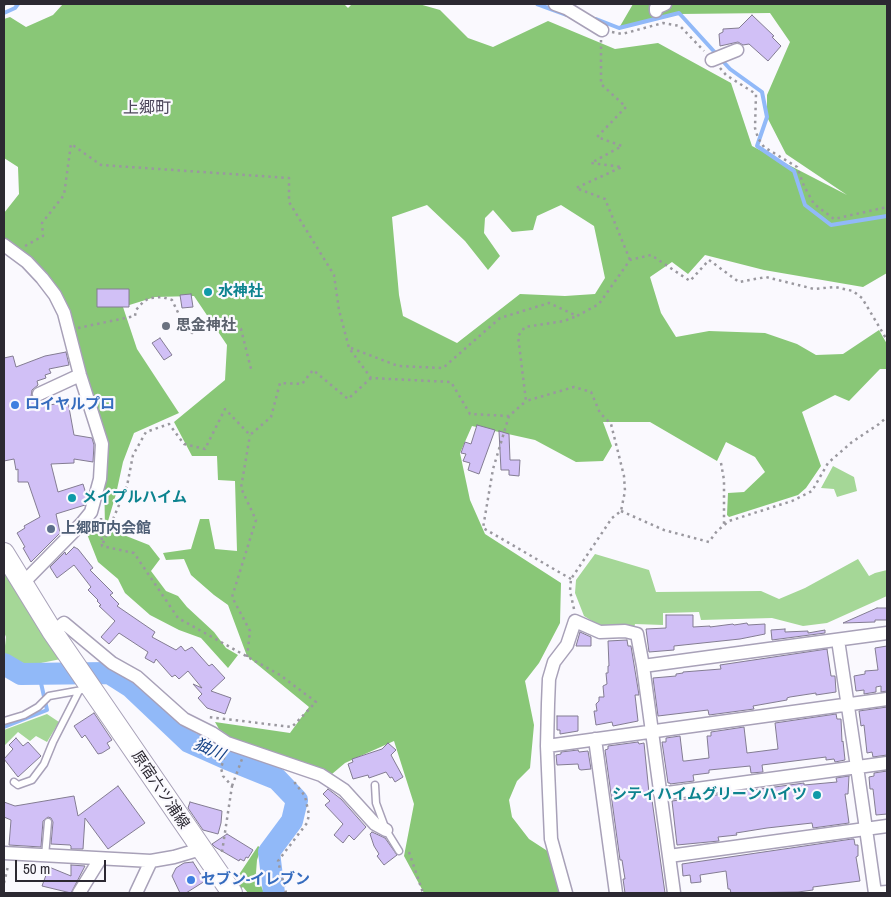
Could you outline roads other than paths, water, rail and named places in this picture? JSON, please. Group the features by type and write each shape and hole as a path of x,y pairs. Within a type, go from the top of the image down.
{"main road":[{"path":"4,553 53,632"},
{"name":"原宿六ツ浦線","path":"53,632 72,659 84,688 232,893"}],"street":[{"path":"555,4 598,28"},
{"path":"713,60 732,52"},
{"path":"8,248 27,262 49,287 64,313 80,374 102,444 100,480 91,512 22,584"},
{"path":"39,394 80,374"},
{"path":"566,893 551,839 547,746 549,679 554,662 566,645 575,621 600,632 625,631 637,634 674,893"},
{"path":"53,632 64,623 112,663 137,677 184,719 229,744 321,775 344,790 375,824 386,830"},
{"path":"643,666 887,633"},
{"path":"838,640 875,893 887,892"},
{"path":"547,746 887,698"},
{"path":"595,739 616,893"},
{"path":"660,794 887,763"},
{"path":"669,856 887,826"},
{"path":"7,854 151,861 174,857 200,849"},
{"path":"79,893 100,859"},
{"path":"136,893 151,861"}],"lane":[{"path":"4,721 24,715 38,707 48,696 84,688"},
{"path":"14,782 18,785 32,780 44,764 53,742 84,688"},
{"path":"375,785 376,803 386,830 399,852"},
{"path":"45,856 48,822"}],"waterway":[{"path":"4,13 15,8 18,4"},
{"path":"537,4 567,15"},
{"path":"591,19 596,19 619,28 679,13 730,69 762,92 767,117 757,146 794,171 805,205 831,225 887,216"},
{"name":"㹨川","path":"4,664 21,674 109,673 131,687 189,742 277,779 297,800 292,821 269,852 274,893"},
{"path":"4,727 47,710 39,674"}],"place":[{"name":"水神社","path":"208,292"},
{"name":"思金神社","path":"166,326"},
{"name":"ロイヤルプロ","path":"15,405"},
{"name":"メイプルハイム","path":"72,498"},
{"name":"上郷町内会館","path":"51,529"},
{"name":"シティハイムグリーンハイツ","path":"817,795"},
{"name":"セブン-イレブン","path":"191,880"}],"district":[{"name":"上郷町","path":"147,109"}]}
